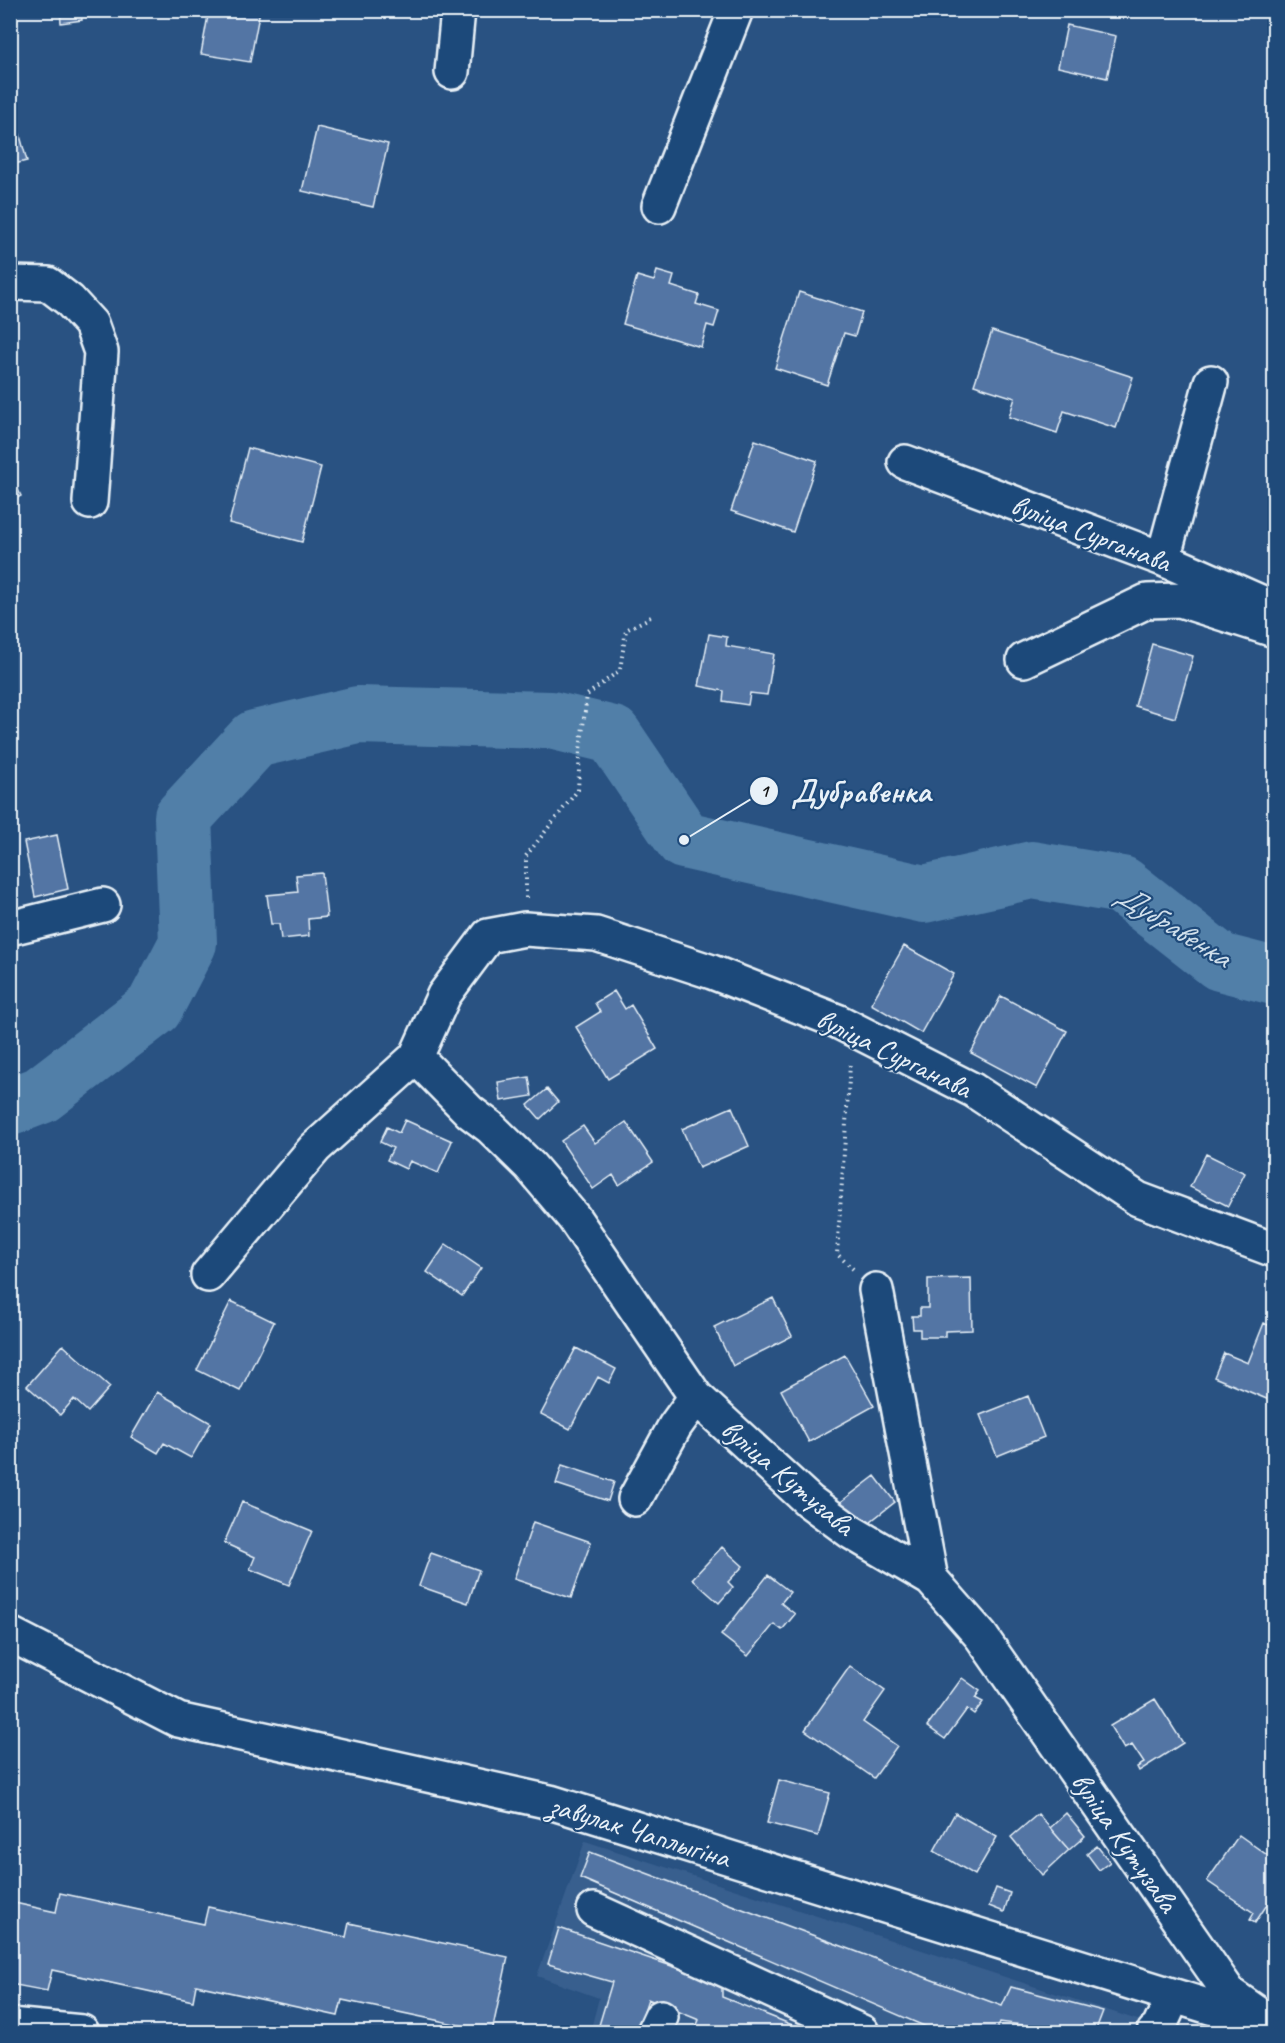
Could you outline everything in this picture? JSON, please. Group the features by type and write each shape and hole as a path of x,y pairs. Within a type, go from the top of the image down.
{"street":[{"path":"452,72 458,10"},
{"path":"659,206 736,10"},
{"path":"10,283 48,284 69,300 91,324 101,352 90,502"},
{"path":"1163,559 1210,382"},
{"name":"вуліца Сурганава","path":"905,462 1163,559 1275,608"},
{"path":"1024,660 1147,601 1180,600 1275,630"},
{"path":"10,928 103,905"},
{"name":"вуліца Сурганава","path":"416,1058 444,995 488,936 525,928 596,934 712,972 837,1021 973,1090 1138,1199 1275,1250"},
{"path":"208,1275 315,1148 416,1058"},
{"name":"вуліца Кутузава","path":"416,1058 470,1112 490,1127 530,1166 574,1218 696,1397 809,1501 851,1532 931,1579 981,1636 1230,1994 1275,2026"},
{"path":"876,1290 931,1579"},
{"path":"635,1499 675,1426 696,1397"},
{"name":"завулак Чаплыгіна","path":"10,1634 178,1720 550,1802 1173,1997 1216,2022 1275,2026"},
{"path":"594,1910 862,2032"},
{"path":"1154,2032 1157,2032 1173,1997"},
{"path":"10,2025 82,2032"}],"path":[{"path":"525,928 526,856 578,790 580,750 587,696 620,670 627,630 655,615"},
{"path":"852,1029 837,1254 876,1290"}],"shaded area":[{"path":"585,1841 1156,2026 1180,2031 590,2032 599,1998 537,1976"}],"building":[{"path":"60,10 81,10 82,20 61,23"},
{"path":"209,10 260,10 250,62 201,54"},
{"path":"1067,25 1116,36 1107,78 1058,67"},
{"path":"10,99 27,161 10,165"},
{"path":"317,127 388,144 373,207 302,191"},
{"path":"657,271 674,276 671,286 699,295 696,304 719,311 714,327 707,325 701,347 623,324 637,276 654,281"},
{"path":"799,292 862,312 855,336 844,333 827,385 775,368"},
{"path":"992,331 1133,377 1116,428 1064,411 1057,433 1009,417 1015,398 974,385"},
{"path":"755,440 817,461 793,532 731,511"},
{"path":"248,448 321,467 302,542 229,523"},
{"path":"10,473 21,496 10,502"},
{"path":"709,634 727,637 726,646 774,654 767,695 750,693 748,705 723,701 724,691 699,686"},
{"path":"1152,644 1193,656 1175,718 1135,706"},
{"path":"57,835 68,889 35,897 24,842"},
{"path":"322,873 327,917 308,919 309,936 281,939 279,924 271,924 267,895 298,892 296,875"},
{"path":"904,946 954,974 921,1033 871,1004"},
{"path":"614,991 625,1009 631,1005 657,1049 608,1079 576,1027 600,1012 595,1003"},
{"path":"1001,996 1067,1031 1037,1088 971,1053"},
{"path":"529,1077 532,1096 501,1101 498,1082"},
{"path":"547,1089 558,1102 540,1119 528,1105"},
{"path":"732,1107 749,1146 699,1168 682,1129"},
{"path":"405,1120 452,1141 438,1173 410,1161 406,1169 387,1160 393,1148 380,1142 387,1127 399,1133"},
{"path":"626,1122 653,1162 619,1185 613,1175 593,1189 561,1141 583,1126 595,1143"},
{"path":"1206,1154 1245,1173 1228,1206 1190,1187"},
{"path":"446,1244 481,1268 462,1296 427,1272"},
{"path":"971,1278 972,1330 945,1331 945,1337 920,1337 920,1329 913,1329 912,1316 920,1316 920,1308 928,1308 928,1279"},
{"path":"773,1298 792,1336 733,1366 714,1327"},
{"path":"231,1301 274,1322 240,1391 197,1370"},
{"path":"1264,1323 1274,1328 1274,1402 1214,1377 1224,1353 1248,1363"},
{"path":"63,1345 110,1387 88,1412 74,1399 60,1415 27,1386"},
{"path":"576,1348 616,1369 609,1383 598,1377 570,1429 541,1414"},
{"path":"845,1355 874,1406 809,1442 781,1390"},
{"path":"157,1392 211,1423 191,1458 164,1443 158,1453 131,1437"},
{"path":"1028,1396 1044,1437 997,1456 980,1415"},
{"path":"562,1465 614,1482 608,1501 556,1484"},
{"path":"875,1476 895,1502 862,1528 841,1502"},
{"path":"242,1502 312,1531 289,1585 250,1569 255,1557 224,1543"},
{"path":"533,1522 591,1542 571,1598 514,1579"},
{"path":"722,1547 743,1566 728,1582 733,1587 719,1603 692,1579"},
{"path":"431,1553 479,1570 468,1603 419,1586"},
{"path":"768,1575 790,1592 781,1603 795,1614 782,1630 774,1624 748,1656 721,1635"},
{"path":"850,1666 885,1691 863,1722 897,1746 874,1778 805,1730"},
{"path":"962,1678 980,1691 975,1698 983,1702 974,1714 967,1709 945,1739 927,1726"},
{"path":"1155,1699 1183,1743 1139,1771 1137,1767 1144,1763 1132,1745 1124,1749 1110,1726"},
{"path":"779,1780 830,1793 818,1836 767,1823"},
{"path":"955,1813 997,1837 975,1875 934,1851"},
{"path":"1066,1813 1085,1836 1069,1850 1050,1828"},
{"path":"1038,1814 1069,1850 1042,1875 1011,1837"},
{"path":"1239,1835 1274,1860 1274,1894 1255,1923 1250,1920 1254,1913 1207,1881"},
{"path":"1097,1846 1110,1862 1099,1870 1087,1854"},
{"path":"590,1852 1002,2006 1011,1987 1103,2011 1095,2032 1072,2032 1000,2022 996,2032 938,2032 580,1878"},
{"path":"996,1888 1010,1893 1004,1912 989,1906"},
{"path":"60,1893 204,1924 208,1907 346,1937 349,1923 508,1957 492,2032 342,2000 338,2016 196,1985 193,2001 52,1970 47,1991 10,1984 10,1902 56,1912"},
{"path":"559,1928 722,1983 722,1997 810,2032 694,2032 699,2020 648,1999 637,2032 597,2032 612,1982 548,1964"}],"waterway":[{"name":"Дубравенка","path":"10,1107 41,1095 154,1008 188,943 183,817 255,739 358,715 551,720 613,735 684,840 924,894 1032,870 1122,885 1220,962 1274,976"}],"place":[{"name":"Дубравенка","path":"684,840"}]}
